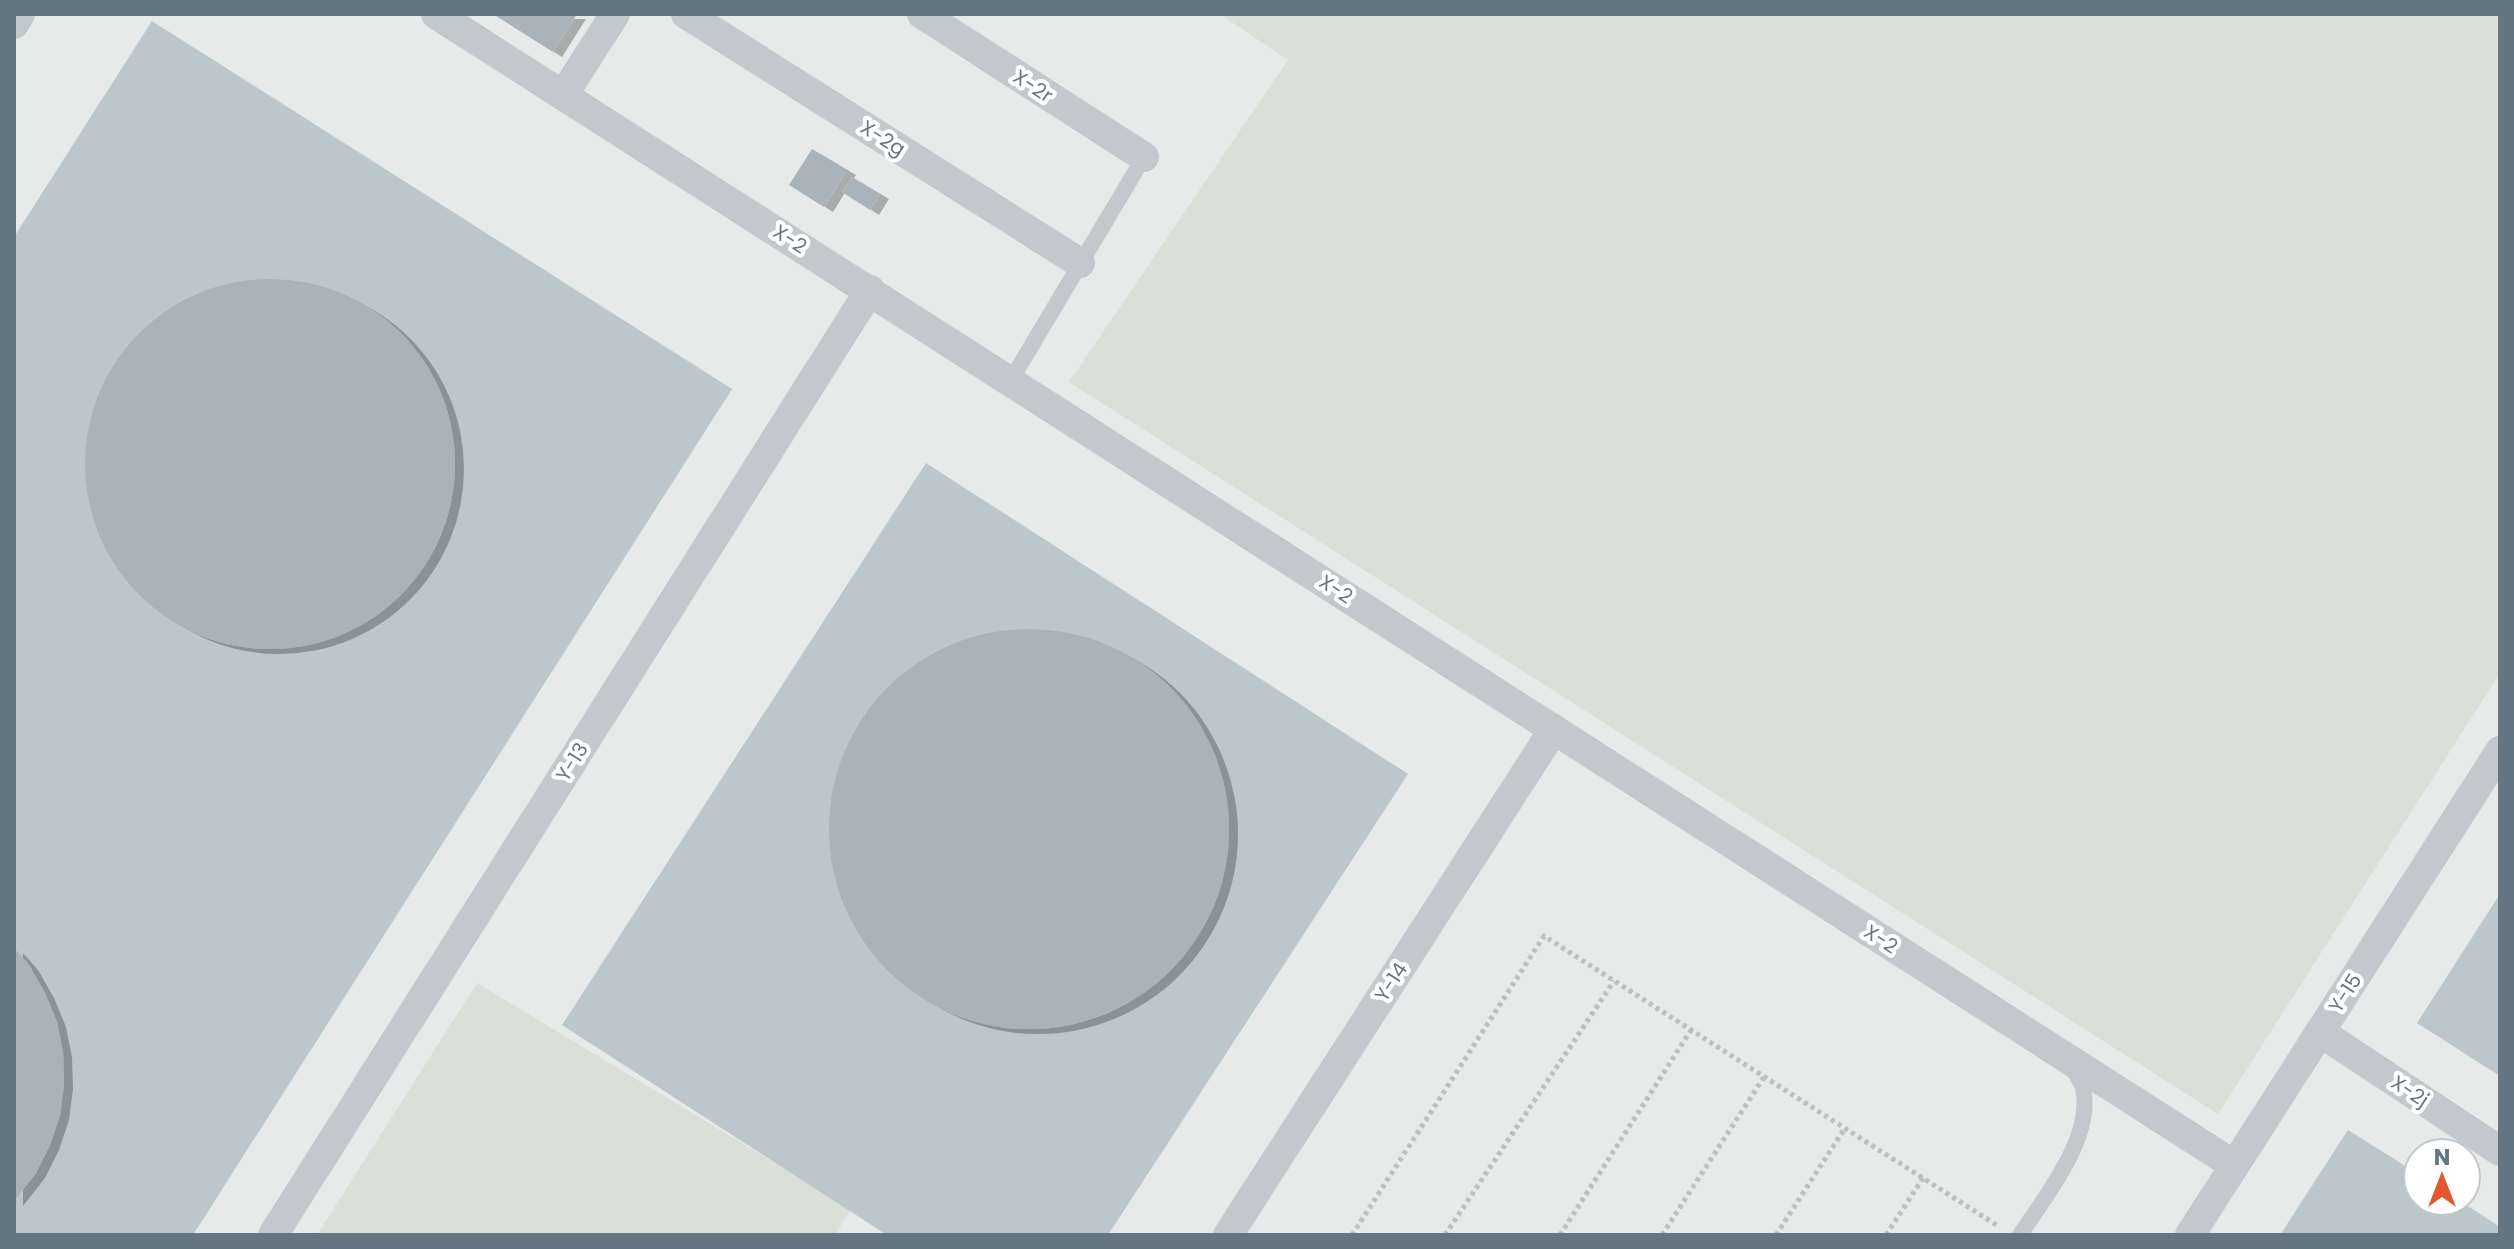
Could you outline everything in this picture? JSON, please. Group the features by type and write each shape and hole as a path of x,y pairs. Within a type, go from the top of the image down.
{"street":[{"path":"14,24 20,14"},
{"name":"X-2","path":"436,14 2234,1165"},
{"path":"564,94 615,14"},
{"name":"X-2g","path":"686,14 1080,263"},
{"name":"X-2r","path":"922,14 1144,157"},
{"name":"Y-13","path":"273,1235 870,290"},
{"name":"Y-14","path":"1228,1235 1554,729"},
{"name":"Y-15","path":"2190,1235 2500,751"},
{"name":"X-2j","path":"2320,1032 2500,1151"}],"lane":[{"path":"1011,380 1144,157"},
{"path":"2020,1235 2070,1156 2083,1116 2083,1087 2066,1058"}],"path":[{"path":"1352,1235 1544,936 1999,1227"},
{"path":"1445,1235 1614,981"},
{"path":"1560,1235 1691,1030"},
{"path":"1662,1235 1764,1077"},
{"path":"1776,1235 1845,1128"},
{"path":"1886,1235 1923,1178"}],"shaded area":[{"path":"14,14 2500,14 2500,1235 14,1235"},
{"path":"1220,14 2500,14 2500,673 2218,1114 1069,382 1288,60"},
{"path":"152,21 732,389 193,1235 14,1235 14,237"},
{"path":"926,463 1408,774 1108,1235 887,1235 562,1025"},
{"path":"2500,894 2500,1076 2417,1023"},
{"path":"477,983 851,1209 835,1235 317,1235"},
{"path":"2348,1130 2402,1164 2402,1217 2482,1215 2500,1227 2500,1235 2280,1235"}],"building":[{"path":"493,14 577,14 553,52"},
{"path":"812,149 847,170 824,207 789,185"},
{"path":"852,177 880,194 870,210 842,192"},
{"path":"270,279 306,282 341,293 373,310 401,333 424,361 441,393 452,428 455,464 452,500 441,535 424,567 401,595 373,618 341,635 306,646 270,649 234,646 199,635 167,618 139,595 116,567 99,535 88,500 85,464 88,428 99,393 116,361 139,333 167,310 199,293 234,282"},
{"path":"1029,629 1068,633 1106,644 1156,674 1184,702 1214,752 1225,790 1229,829 1225,868 1214,906 1184,956 1156,984 1106,1014 1068,1025 1029,1029 990,1025 952,1014 902,984 874,956 844,906 833,868 829,829 833,790 844,752 874,702 902,674 952,644 990,633"},
{"path":"14,948 29,965 57,1022 63,1053 64,1084 60,1115 50,1145 36,1173 14,1201"}]}
